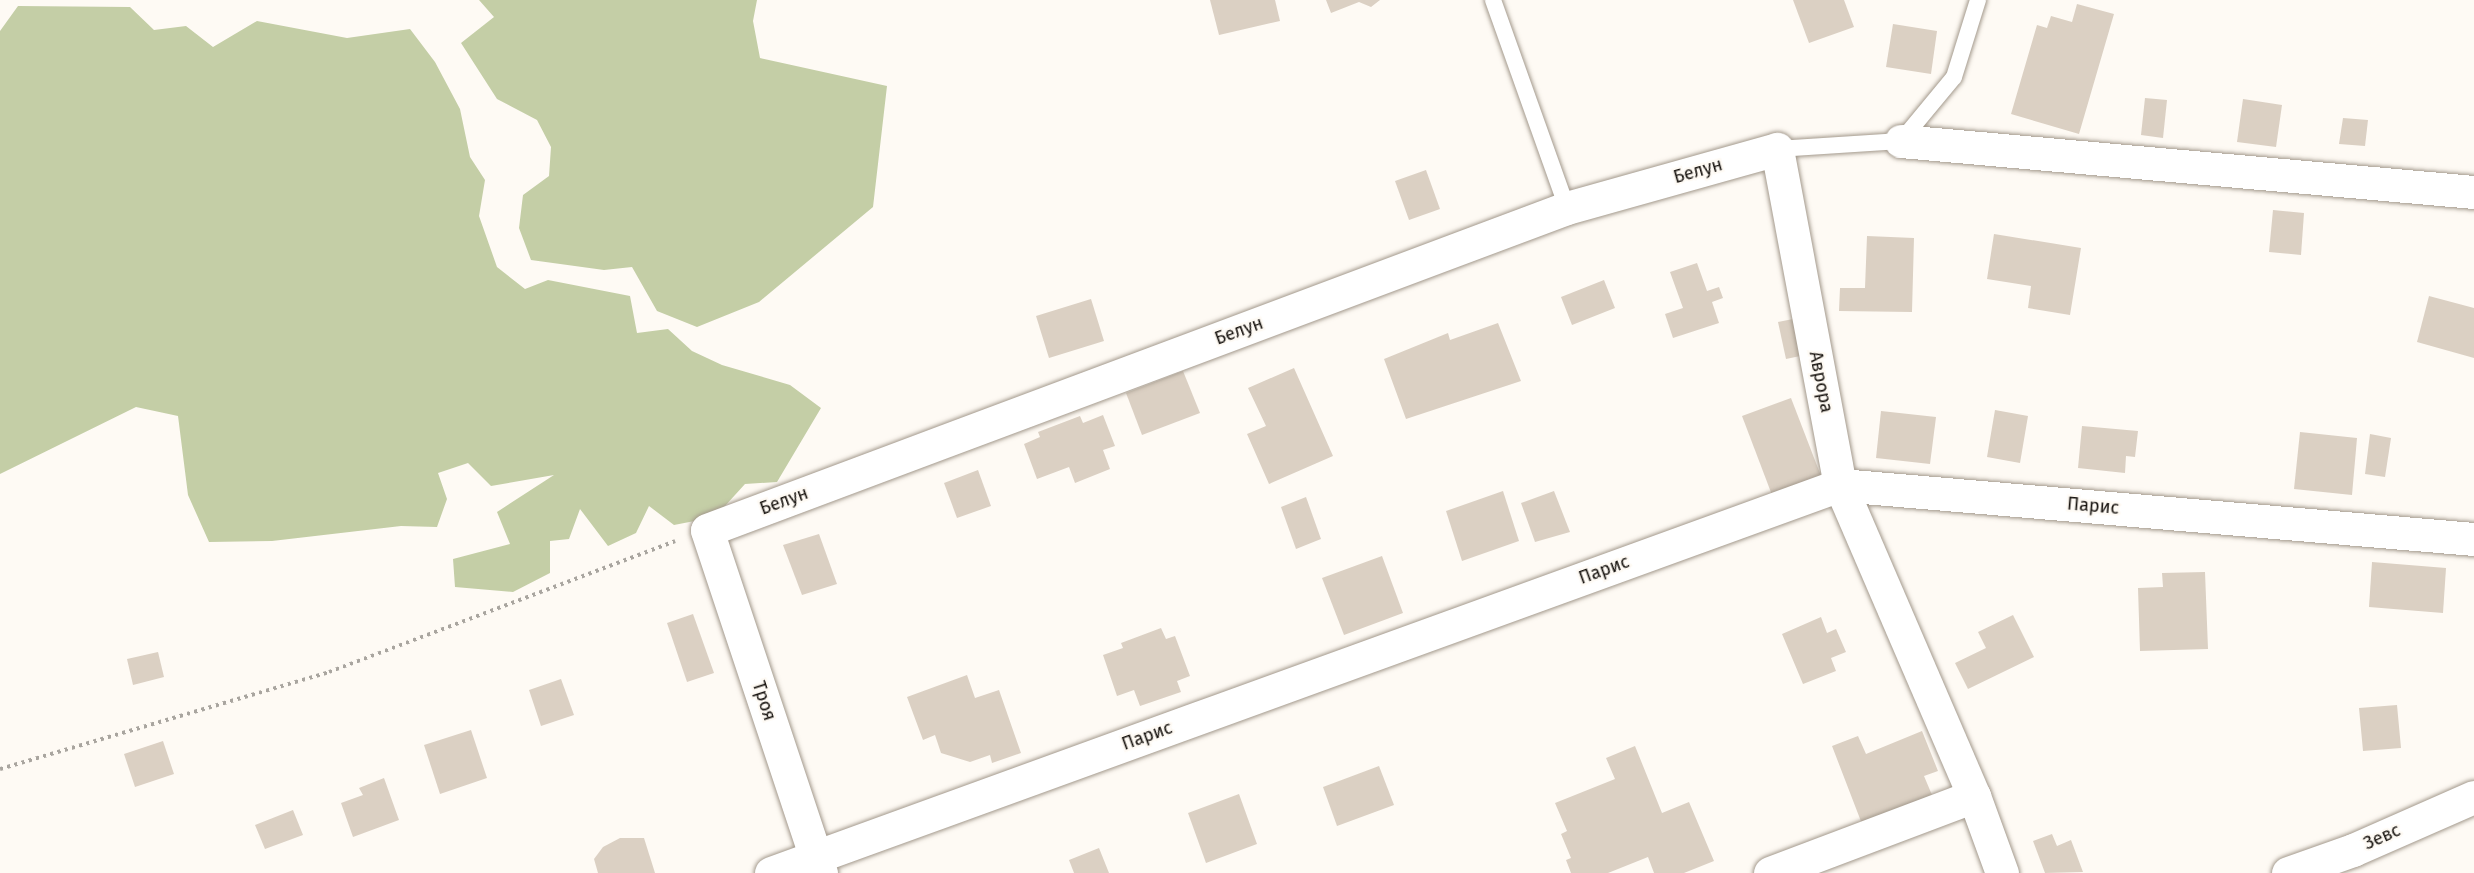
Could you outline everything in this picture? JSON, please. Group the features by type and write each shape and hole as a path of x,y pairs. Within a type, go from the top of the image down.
{"street":[{"path":"1901,141 2474,192"},
{"name":"Белун","path":"706,530 1568,208 1777,149"},
{"name":"Аврора","path":"1777,149 1840,485 1974,796 2002,873"},
{"name":"Парис","path":"771,873 818,864 1840,485 2474,539"},
{"name":"Троя","path":"706,530 818,864"},
{"path":"1770,873 1974,796"},
{"name":"Зевс","path":"2288,873 2353,850 2474,797"}],"lane":[{"path":"1493,0 1568,208"},
{"path":"1777,149 1901,141 1954,77 1978,0"}],"path":[{"path":"0,768 329,672 706,530"}],"green space":[{"path":"479,0 757,0 753,21 760,58 887,86 873,207 759,302 697,327 657,311 632,267 604,270 531,260 519,228 523,195 549,176 551,147 537,120 497,99 461,43 494,17"},
{"path":"18,6 130,7 154,30 186,26 213,47 257,21 347,38 410,29 435,62 460,109 470,157 485,180 479,216 497,267 525,289 548,280 630,296 637,333 668,329 692,351 722,365 790,385 821,408 777,482 745,484 715,517 674,525 649,506 636,533 608,546 580,509 569,539 550,541 550,573 513,592 455,587 453,559 510,544 497,512 554,475 491,486 468,463 438,473 447,499 437,527 401,526 272,541 209,542 188,495 178,416 136,407 0,474 0,31"}],"building":[{"path":"1210,0 1275,0 1280,21 1219,35"},
{"path":"1326,0 1380,0 1371,7 1359,2 1331,13"},
{"path":"1793,0 1844,0 1854,27 1809,43"},
{"path":"2077,4 2114,14 2079,134 2011,114 2037,25 2047,28 2051,16 2072,22"},
{"path":"1893,24 1937,31 1931,74 1886,67"},
{"path":"2145,98 2167,100 2163,138 2141,135"},
{"path":"2243,99 2282,105 2276,147 2237,142"},
{"path":"2343,118 2368,120 2365,146 2339,144"},
{"path":"1426,170 1440,209 1409,220 1395,181"},
{"path":"2273,210 2304,213 2301,255 2269,252"},
{"path":"1994,234 2081,248 2070,315 2028,308 2031,286 1987,279"},
{"path":"1867,236 1914,238 1912,312 1839,311 1840,288 1865,288"},
{"path":"1697,263 1707,291 1719,287 1723,298 1712,302 1719,323 1673,338 1665,314 1683,308 1670,272"},
{"path":"1604,280 1615,308 1572,325 1561,297"},
{"path":"2429,296 2474,308 2474,358 2417,342"},
{"path":"1091,299 1104,341 1049,358 1036,316"},
{"path":"1798,318 1805,355 1786,359 1778,322"},
{"path":"1498,323 1521,381 1406,419 1384,359 1448,333 1450,340"},
{"path":"1294,368 1333,456 1269,484 1247,434 1266,426 1248,388"},
{"path":"1183,371 1200,413 1142,435 1126,393"},
{"path":"1791,398 1821,476 1772,495 1742,416"},
{"path":"1995,410 2028,416 2020,463 1987,457"},
{"path":"1881,411 1936,417 1930,464 1876,458"},
{"path":"1103,415 1115,446 1103,450 1110,469 1075,483 1069,467 1037,479 1024,444 1040,437 1038,432 1080,416 1083,423"},
{"path":"2082,426 2138,431 2135,457 2126,456 2125,473 2078,468"},
{"path":"2300,432 2357,438 2352,495 2294,489"},
{"path":"2370,434 2391,438 2385,477 2365,474"},
{"path":"978,470 991,506 957,518 944,483"},
{"path":"1503,491 1519,541 1462,561 1446,511"},
{"path":"1554,491 1570,532 1535,542 1521,503"},
{"path":"1306,497 1321,539 1296,549 1281,507"},
{"path":"819,534 837,584 802,595 783,545"},
{"path":"1382,556 1403,613 1344,635 1322,578"},
{"path":"2372,562 2446,568 2443,613 2369,607"},
{"path":"2205,572 2208,649 2140,651 2138,588 2163,587 2162,573"},
{"path":"693,614 714,673 687,682 667,623"},
{"path":"2013,615 2034,657 1968,689 1955,663 1986,648 1978,632"},
{"path":"1821,617 1827,633 1836,629 1846,652 1831,658 1836,671 1803,684 1782,634"},
{"path":"1161,628 1166,639 1175,636 1190,676 1177,681 1181,692 1140,706 1134,690 1117,696 1103,655 1123,648 1121,643"},
{"path":"158,652 164,677 133,685 127,659"},
{"path":"967,675 975,698 999,690 1021,753 992,763 990,755 970,762 941,753 935,735 923,740 907,697"},
{"path":"561,679 574,715 541,726 529,690"},
{"path":"2397,705 2401,748 2363,751 2359,708"},
{"path":"471,730 487,778 440,794 424,745"},
{"path":"1922,731 1938,771 1924,776 1932,795 1862,824 1832,746 1858,736 1866,754"},
{"path":"163,741 174,774 135,787 124,754"},
{"path":"1635,746 1662,813 1689,802 1714,861 1684,873 1654,873 1648,857 1608,873 1571,873 1566,860 1571,858 1561,834 1567,831 1555,803 1615,779 1606,758"},
{"path":"1379,766 1394,805 1337,826 1323,787"},
{"path":"384,778 399,820 353,837 341,803 363,795 359,788"},
{"path":"1239,794 1257,844 1206,863 1188,813"},
{"path":"293,810 303,835 265,849 255,825"},
{"path":"2052,834 2057,846 2071,840 2083,872 2045,873 2033,841"},
{"path":"620,838 644,838 655,873 598,873 594,859 603,847"},
{"path":"1099,848 1109,873 1074,873 1069,860"}]}
